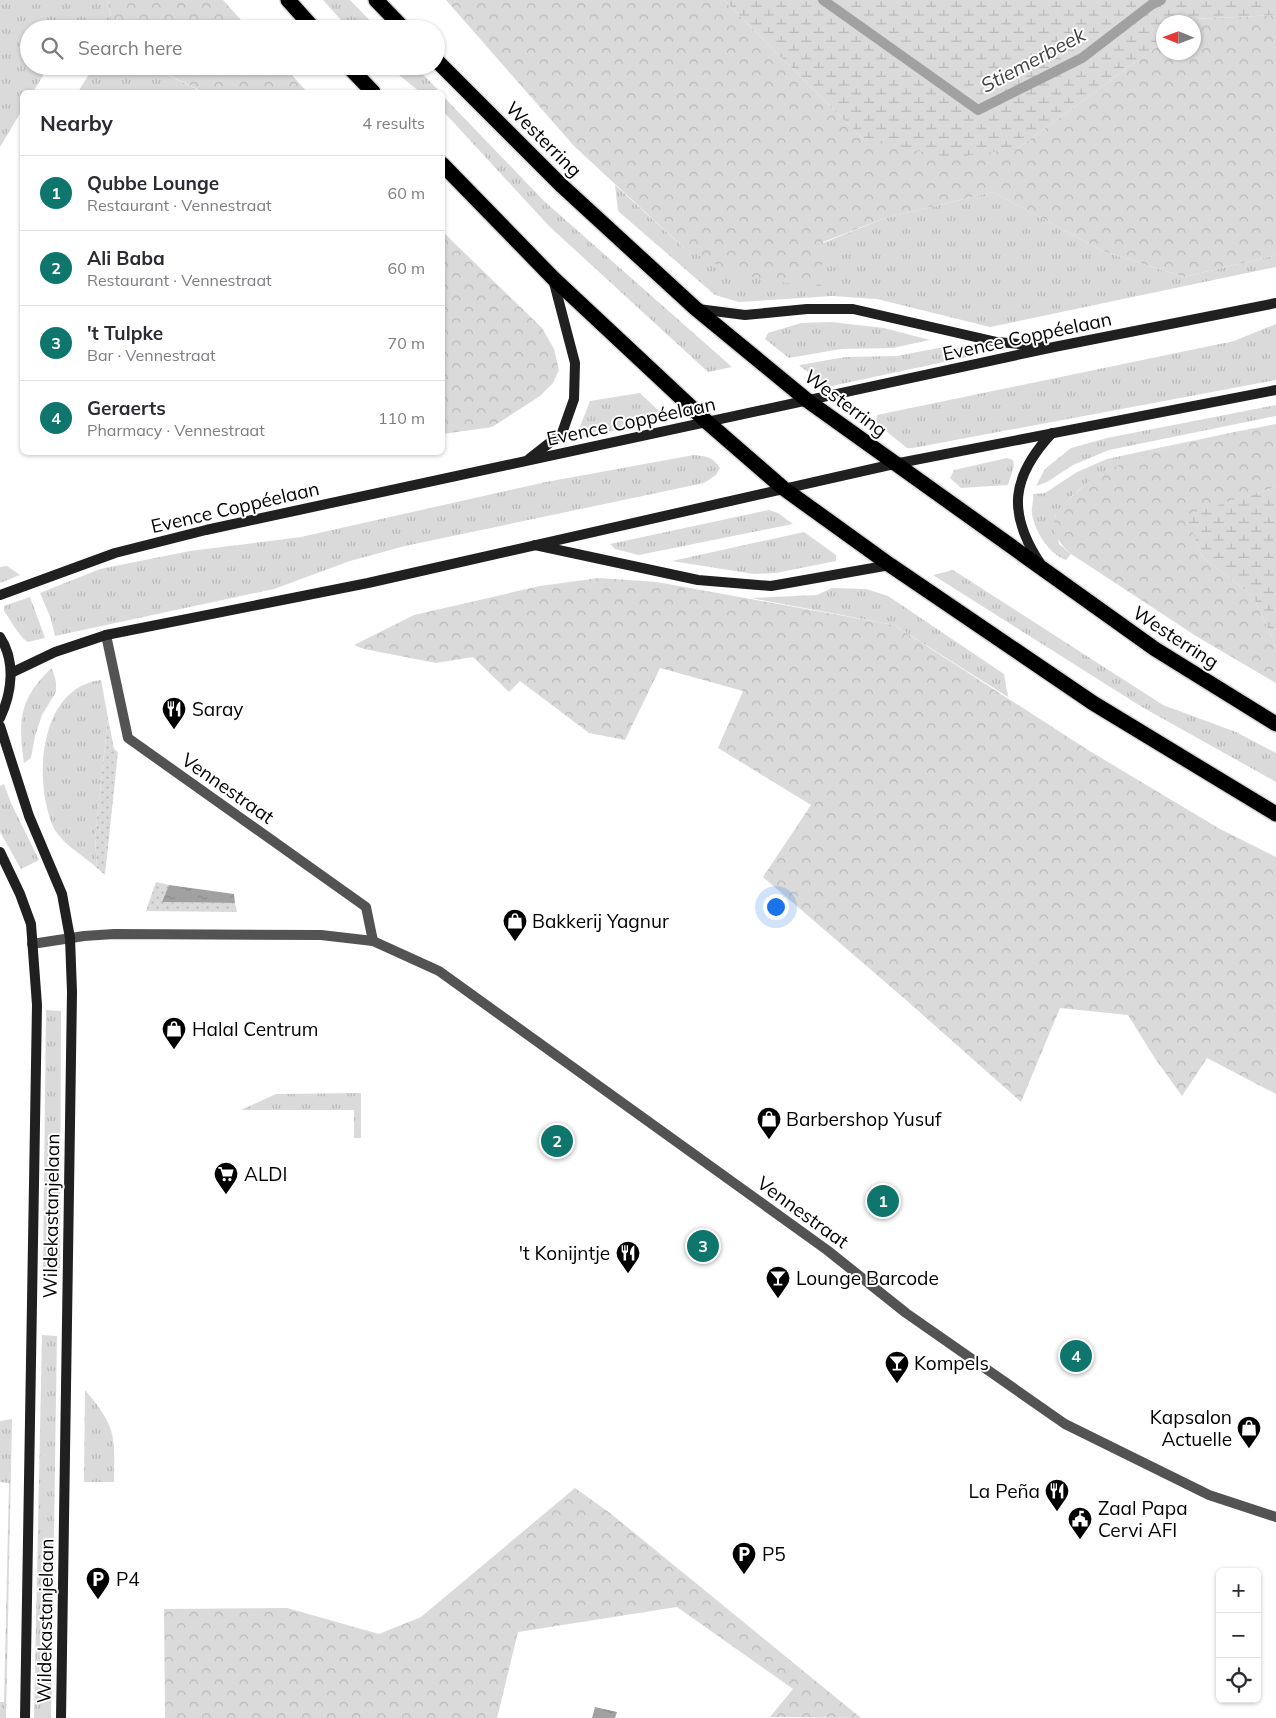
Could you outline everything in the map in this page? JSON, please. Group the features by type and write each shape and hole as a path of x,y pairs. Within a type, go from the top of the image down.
{"highway":[{"path":"288,0 306,20"},
{"path":"376,0 395,20"},
{"name":"Westerring","path":"445,69 561,185 694,308 808,401 1046,573 1155,649 1276,724"},
{"path":"357,75 371,90"},
{"path":"445,167 553,278 707,422 783,488 890,566 1093,703 1276,814"}],"street":[{"path":"527,461 562,433 574,399 575,363 553,278"},
{"name":"Evence Coppéelaan","path":"0,595 116,553 206,530 1054,347 1276,303"},
{"path":"694,308 745,315 808,309 853,309 997,342 1054,347"},
{"path":"11,674 55,652 106,635 368,583 531,544 894,464 1276,390"},
{"path":"1046,573 1026,541 1018,512 1019,490 1024,468 1037,449 1052,433"},
{"path":"531,544 698,580 772,586 890,566"},
{"name":"Vennestraat","path":"106,635 128,738 366,907 373,941"},
{"path":"0,637 8,656 11,674 10,691 0,718"},
{"name":"Wildekastanjelaan","path":"0,726 28,816 62,894 70,938 72,1005 61,1718"},
{"name":"Wildekastanjelaan","path":"0,852 20,894 30,924 38,1005 25,1718"},
{"name":"Vennestraat","path":"32,944 114,934 321,935 373,941 439,971 803,1233 906,1313 1065,1424 1209,1494 1276,1517"}],"green space":[{"path":"0,0 108,0 111,20 20,20 20,75 43,75 34,90 20,90 20,113 0,147"},
{"path":"108,0 223,0 241,20 111,20"},
{"path":"323,0 350,0 369,20 341,20"},
{"path":"446,0 724,0 864,140 1018,148 1156,47 1156,60 1201,60 1201,19 1276,15 1276,255 1184,277 1103,251 993,192 885,218 823,242 821,286 775,282 733,273 684,248 574,146"},
{"path":"724,0 1276,0 1276,15 1201,19 1201,15 1156,15 1156,47 1018,148 953,158 864,140"},
{"path":"88,75 168,75 196,89 195,90 79,90"},
{"path":"168,75 292,75 305,90 199,90"},
{"path":"399,75 424,75 438,90 418,90"},
{"path":"445,98 544,201 732,367 708,372 549,226 445,113"},
{"path":"615,185 684,248 823,243 885,218 993,192 1103,251 1184,277 1276,255 1276,267 990,327 877,299 832,296 739,302 715,295 618,211"},
{"path":"445,234 542,328 554,349 559,370 553,383 540,396 492,427 445,434"},
{"path":"831,322 884,328 930,340 892,348 841,349 789,358 765,339 768,333 801,323"},
{"path":"1276,324 1276,380 913,448 907,448 876,423 877,415 1234,341"},
{"path":"949,346 967,349 969,353 967,357 832,386 825,386 799,365 846,357 897,356"},
{"path":"640,393 665,419 582,438 578,432 590,401"},
{"path":"1276,405 1276,416 1109,450 1073,465 1047,482 1036,486 1045,469 1071,448 1107,438"},
{"path":"1276,424 1276,487 1187,515 1202,557 1253,596 1276,646 1276,683 1196,636 1071,554 1059,540 1054,526 1058,512 1063,505 1086,483 1118,466 1184,443"},
{"path":"1200,439 1160,450 1119,465 1100,475 1068,500 1055,517 1059,544 1071,554 1066,560 1054,553 1044,542 1036,528 1032,514 1033,494 1045,493 1077,472 1107,459"},
{"path":"694,455 715,461 720,468 716,475 704,483 405,546 350,561 274,589 55,636 51,619 40,593 100,569 190,551 301,537 546,482"},
{"path":"1007,458 1013,460 1014,466 1008,485 961,488 950,478 954,470"},
{"path":"1276,487 1276,646 1253,596 1202,557 1186,515"},
{"path":"769,510 778,513 793,524 639,555 615,549 610,544"},
{"path":"804,532 836,555 836,561 776,573 754,574 672,561"},
{"path":"7,566 20,575 0,583 0,567"},
{"path":"953,570 1163,705 1236,732 1276,753 1276,782 1142,707 933,575"},
{"path":"599,578 657,582 894,625 1088,750 1220,829 1276,857 1276,1094 1207,1058 1182,1096 1154,1057 1128,1015 1060,1008 1021,1102 763,877 811,805 718,748 743,691 660,668 625,740 589,733 520,681 509,692 473,657 436,663 364,649 354,645 414,615 540,586"},
{"path":"832,588 866,589 888,596 1004,674 1008,697 894,625 751,598 817,595"},
{"path":"30,597 45,638 28,642 15,628 4,611 4,606"},
{"path":"52,668 56,682 56,692 42,715 35,736 31,758 24,763 21,734 23,711 33,689"},
{"path":"101,680 108,718 95,838 97,868 65,842 54,828 47,808 43,770 44,750 56,712 67,697 82,686"},
{"path":"108,718 114,749 118,752 105,875 97,868 95,838"},
{"path":"4,784 11,803 39,860 21,869 0,832 0,786"},
{"path":"156,882 169,885 163,902 235,903 237,912 146,911"},
{"path":"46,1010 61,1011 60,1268 43,1267"},
{"path":"361,1093 361,1138 354,1138 354,1110 241,1110 276,1094"},
{"path":"42,1335 57,1336 51,1718 34,1718"},
{"path":"85,1390 103,1413 112,1432 114,1482 84,1482"},
{"path":"12,1419 6,1718 0,1718 0,1702 4,1702 9,1483 0,1482 0,1421"},
{"path":"575,1488 610,1513 861,1718 770,1717 793,1689 677,1607 518,1632 497,1718 165,1718 164,1609 287,1608 379,1634 421,1617"}],"water":[{"path":"169,885 234,894 235,903 162,902"},
{"path":"595,1707 617,1712 615,1718 592,1718"}],"waterway":[{"name":"Stiemerbeek","path":"823,0 978,110 1082,58 1151,5 1161,0"}],"place":[{"name":"Saray","path":"174,730"},
{"name":"Bakkerij Yagnur","path":"515,942"},
{"name":"Halal Centrum","path":"174,1050"},
{"name":"Barbershop Yusuf","path":"769,1140"},
{"name":"Ali Baba","path":"557,1141"},
{"name":"ALDI","path":"226,1195"},
{"name":"Qubbe Lounge","path":"883,1201"},
{"name":"'t Tulpke","path":"703,1246"},
{"name":"'t Konijntje","path":"628,1274"},
{"name":"Lounge Barcode","path":"778,1299"},
{"name":"Geraerts","path":"1076,1356"},
{"name":"Kompels","path":"897,1384"},
{"name":"Kapsalon Actuelle","path":"1249,1449"},
{"name":"La Peña","path":"1057,1512"},
{"name":"Zaal Papa Cervi AFI","path":"1080,1540"},
{"name":"P5","path":"744,1575"},
{"name":"P4","path":"98,1600"}]}
